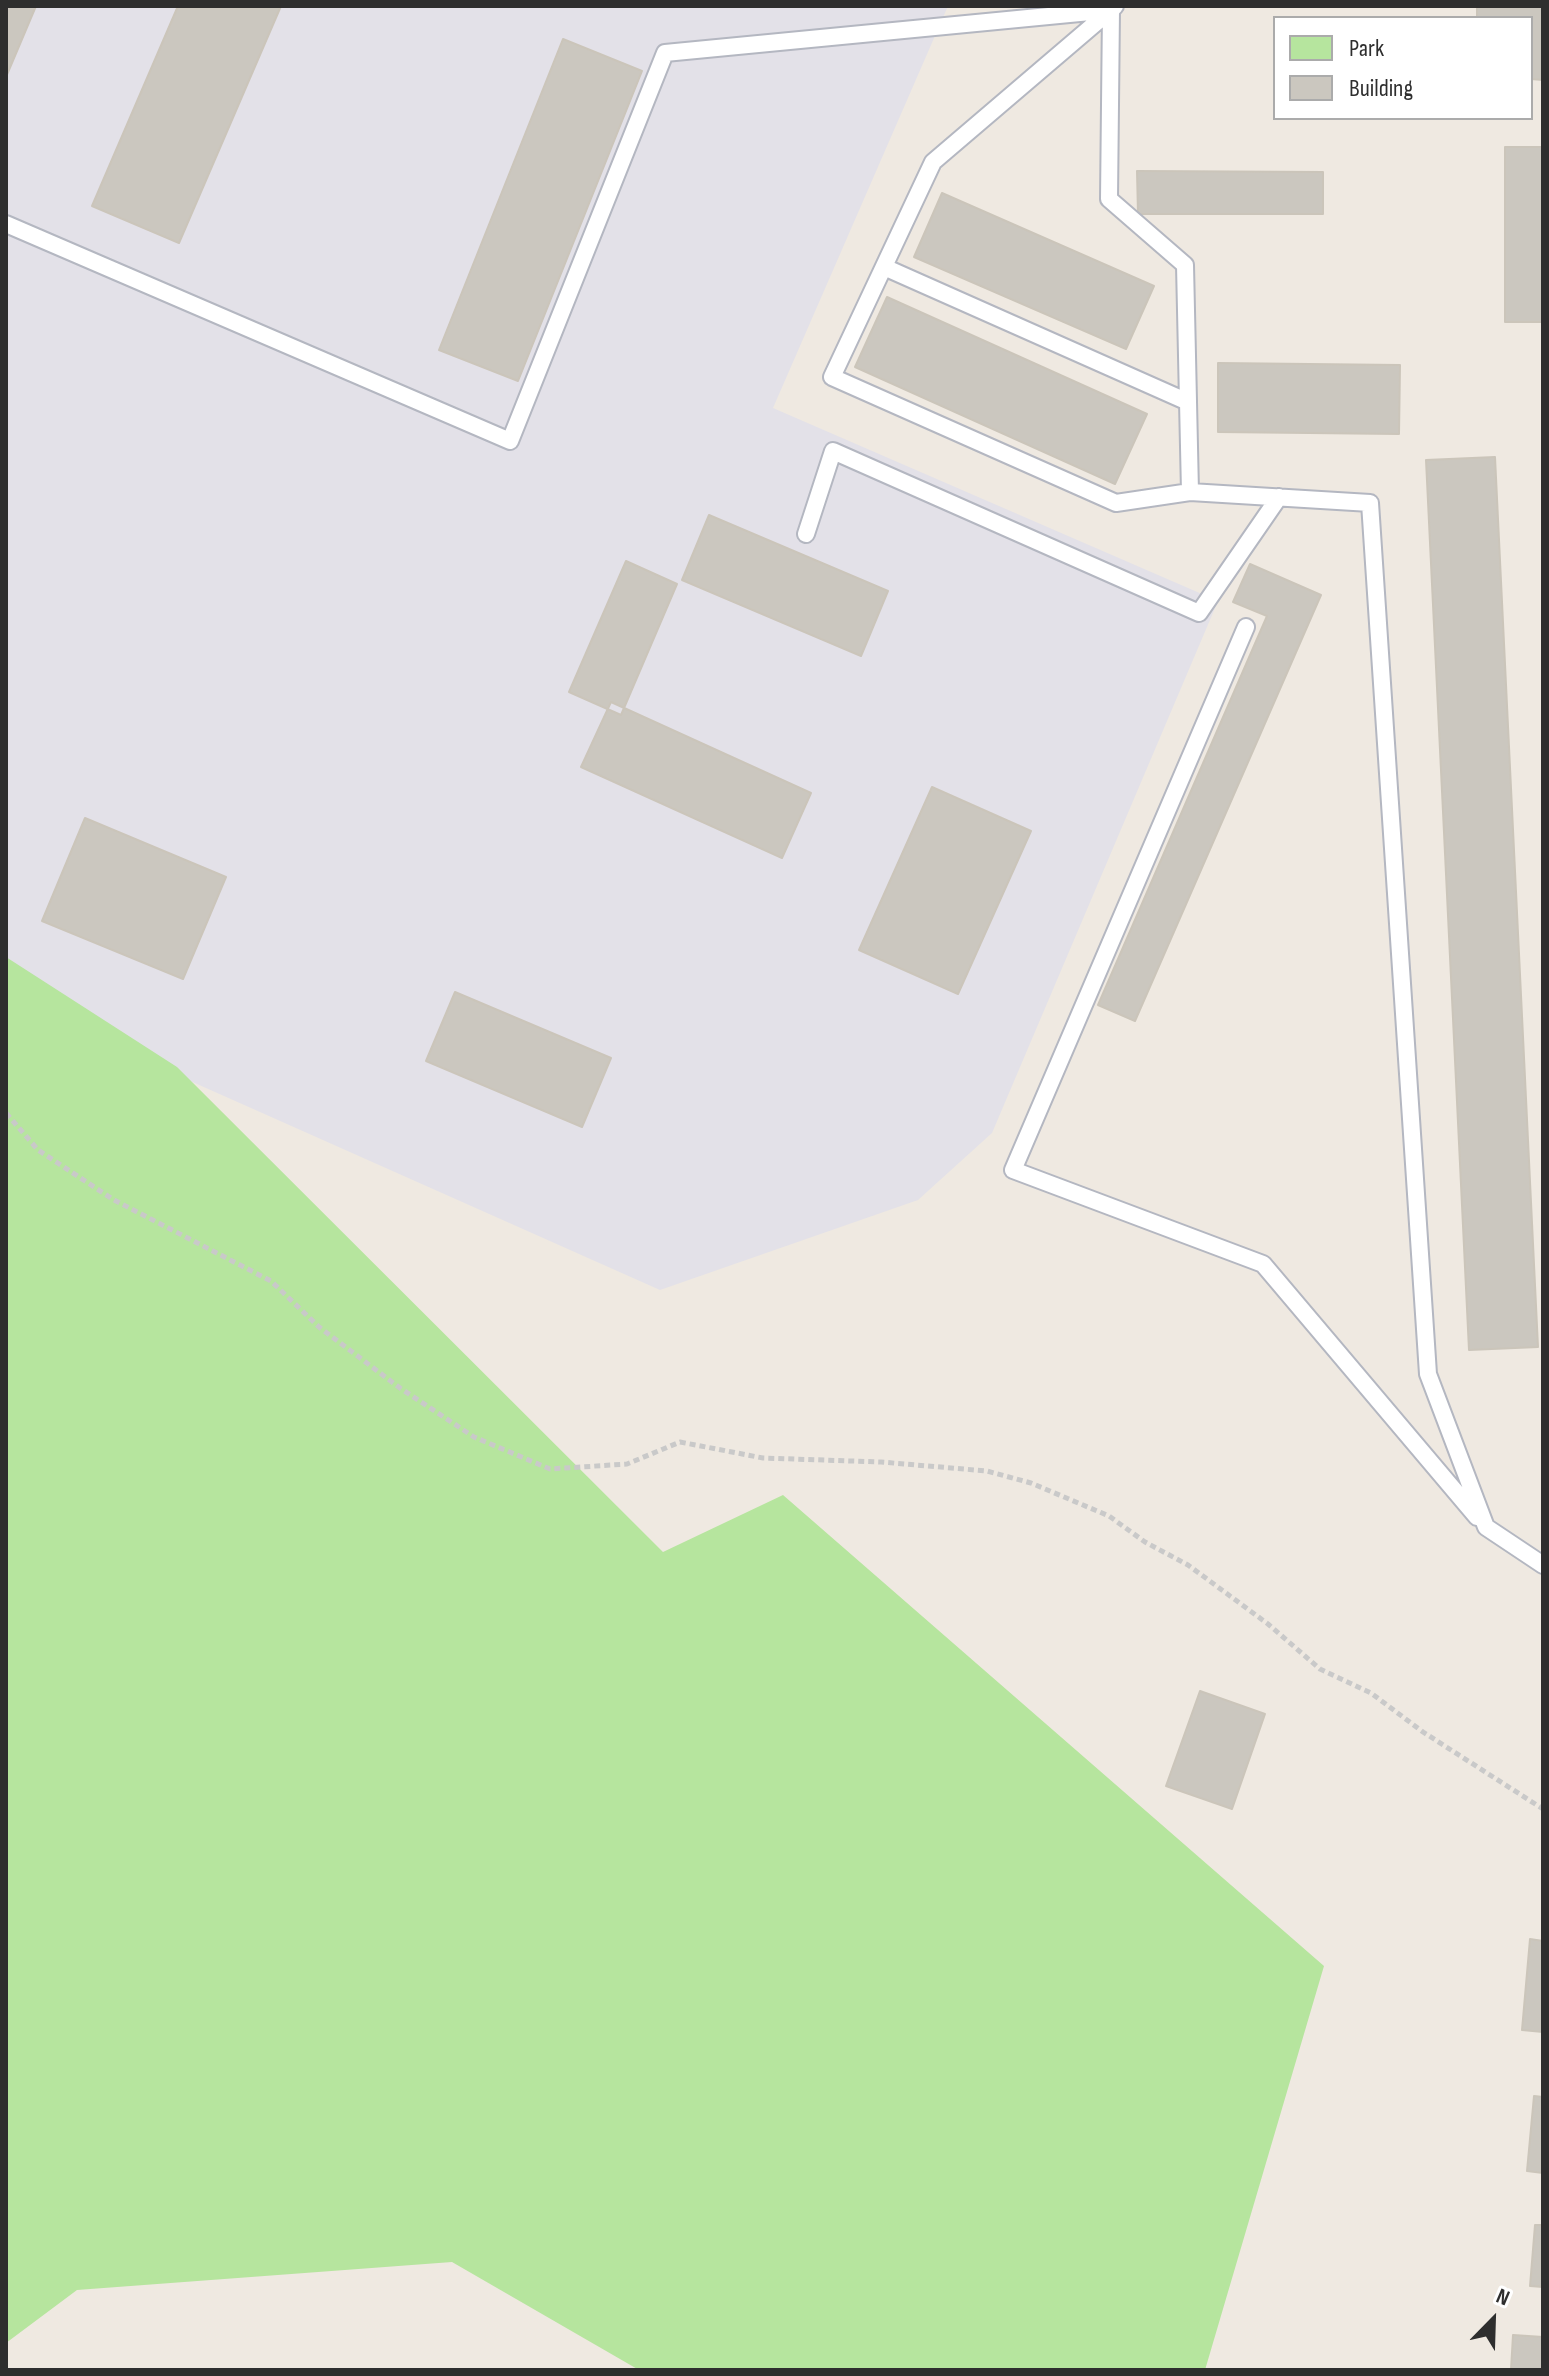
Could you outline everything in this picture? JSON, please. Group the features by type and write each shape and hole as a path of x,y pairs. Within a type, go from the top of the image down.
{"lane":[{"path":"6,224 510,441 665,53 1113,8"},
{"path":"1113,8 933,162 832,377 1116,503 1190,492 1370,503 1428,1374 1486,1527"},
{"path":"1113,8 1109,199 1185,265 1190,492"},
{"path":"884,267 1188,402"},
{"path":"806,534 833,451 1199,613 1279,497"},
{"path":"1246,627 1013,1170 1263,1264 1486,1527 1543,1565"}],"path":[{"path":"6,1113 38,1150 114,1200 271,1281 319,1327 400,1388 474,1437 550,1469 627,1464 680,1442 763,1458 881,1462 987,1471 1031,1483 1109,1516 1145,1542 1188,1565 1268,1624 1320,1669 1371,1693 1423,1732 1543,1809"}],"shaded area":[{"path":"6,6 948,6 773,408 1218,601 992,1133 918,1200 660,1290 6,999"}],"green space":[{"path":"6,957 177,1067 663,1552 783,1495 1324,1966 1205,2370 639,2370 452,2262 77,2290 6,2343"}],"building":[{"path":"6,6 36,6 6,77"},
{"path":"178,6 281,6 179,243 92,206"},
{"path":"1477,6 1543,6 1543,80 1533,79 1533,16 1477,16"},
{"path":"563,39 642,71 518,381 439,350"},
{"path":"1505,147 1543,147 1543,322 1505,322"},
{"path":"1137,171 1323,172 1323,214 1138,214"},
{"path":"942,193 1154,286 1126,349 914,257"},
{"path":"887,297 1147,414 1115,484 855,367"},
{"path":"1218,363 1400,365 1399,434 1218,432"},
{"path":"1495,457 1538,1347 1469,1350 1426,460"},
{"path":"709,515 888,591 861,656 682,580"},
{"path":"626,561 677,584 621,715 569,692"},
{"path":"1250,564 1321,595 1135,1021 1098,1005 1267,616 1233,602"},
{"path":"611,702 811,793 782,858 581,767"},
{"path":"932,787 1031,831 958,994 859,950"},
{"path":"85,818 226,877 183,979 42,921"},
{"path":"455,992 611,1058 582,1127 426,1061"},
{"path":"1200,1691 1265,1714 1232,1809 1166,1786"},
{"path":"1530,1939 1543,1941 1543,2032 1522,2030"},
{"path":"1534,2096 1543,2097 1543,2173 1527,2171"},
{"path":"1535,2225 1543,2225 1543,2287 1530,2286"},
{"path":"1513,2335 1543,2337 1543,2370 1511,2370"}]}
